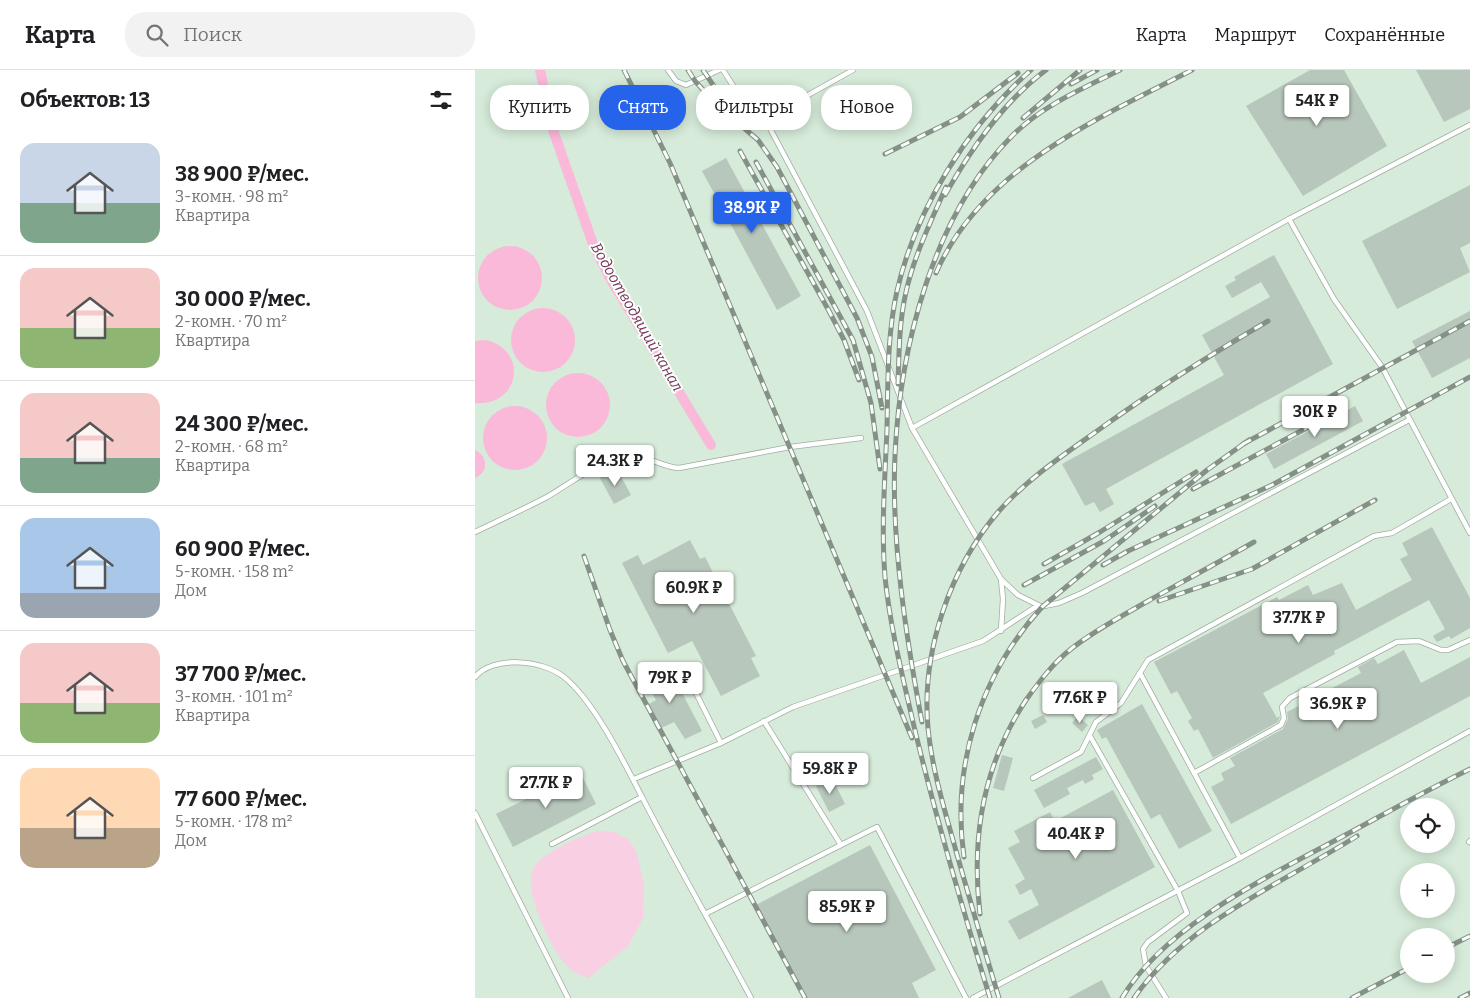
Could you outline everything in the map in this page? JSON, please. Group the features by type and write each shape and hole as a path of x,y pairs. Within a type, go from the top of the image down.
{"lane":[{"path":"668,70 676,81 686,85 719,70"},
{"path":"723,70 733,85"},
{"path":"811,93 853,70"},
{"path":"912,428 1289,219 1470,125"},
{"path":"771,130 867,311 912,428 1001,579 1018,595 1042,607"},
{"path":"1289,219 1334,299 1382,367 1470,533"},
{"path":"634,779 721,743 764,721 826,694 983,641 1029,611 1082,594 1409,420"},
{"path":"475,532 538,501 606,463 624,456 645,456 665,466 679,468 790,447 861,438"},
{"path":"1033,778 1081,752 1100,718 1121,703 1149,660 1374,536 1392,533 1451,499"},
{"path":"1001,579 1003,599 1001,631"},
{"path":"1194,773 1281,724 1284,718 1282,707 1290,698 1397,642 1419,641 1441,650 1448,650 1470,640"},
{"path":"476,675 485,669 502,664 519,663 548,668 563,676 584,697 634,779 751,998"},
{"path":"1140,672 1239,858"},
{"path":"691,683 721,743"},
{"path":"764,721 841,845"},
{"path":"973,998 1178,892 1470,731"},
{"path":"1090,736 1178,892 1187,912 1148,942 1143,949 1146,966 1166,998"},
{"path":"552,844 642,797"},
{"path":"475,813 568,998"},
{"path":"707,913 877,827 967,998"}],"shaded area":[{"path":"475,70 1470,70 1470,998 475,998"},
{"path":"510,246 528,251 533,255 537,260 542,278 537,296 533,301 528,305 510,310 492,305 487,301 483,296 478,278 483,260 487,255 492,251"},
{"path":"543,308 561,313 566,317 570,322 575,340 570,358 566,363 561,367 543,372 525,367 520,363 516,358 511,340 516,322 520,317 525,313"},
{"path":"486,340 500,346 509,355 513,365 514,377 510,387 502,396 490,402 475,403 475,341"},
{"path":"578,373 596,378 601,382 605,387 610,405 605,423 601,428 596,432 578,437 560,432 555,428 551,423 546,405 551,387 555,382 560,378"},
{"path":"515,406 533,411 538,415 542,420 547,438 542,456 538,461 533,465 515,470 497,465 492,461 488,456 483,438 488,420 492,415 497,411"},
{"path":"475,450 482,456 485,468 475,478"},
{"path":"598,831 615,832 629,840 637,853 644,885 643,918 628,946 588,978 576,973 566,965 558,954 536,908 531,879 533,869 544,857 582,836"}],"building":[{"path":"1310,70 1344,70 1387,146 1303,196 1246,106"},
{"path":"1416,70 1470,70 1470,109 1444,122"},
{"path":"726,158 801,296 777,310 702,171"},
{"path":"1470,185 1470,243 1460,248 1470,272 1397,309 1362,241"},
{"path":"1274,255 1333,364 1106,489 1114,504 1100,512 1094,502 1085,506 1062,464 1224,375 1202,335 1270,297 1261,282 1232,298 1225,286 1236,280 1234,277"},
{"path":"1470,311 1470,358 1432,378 1412,341"},
{"path":"1355,406 1363,421 1274,469 1266,454"},
{"path":"617,469 631,495 614,504 600,478"},
{"path":"1432,527 1470,598 1470,628 1451,639 1449,636 1437,642 1433,636 1445,629 1429,600 1334,651 1335,654 1263,693 1277,718 1280,716 1278,722 1213,758 1198,729 1194,731 1188,721 1192,718 1177,691 1171,694 1154,662 1277,597 1279,600 1308,585 1313,595 1342,583 1356,610 1412,580 1400,559 1408,555 1402,543"},
{"path":"690,540 700,559 705,557 756,656 751,658 760,676 721,696 692,641 668,653 622,563 638,555 643,565"},
{"path":"1404,650 1421,683 1470,657 1470,696 1231,824 1211,787 1224,780 1221,773 1235,766 1230,758 1283,729 1288,719 1287,712 1361,673 1358,667 1374,658 1378,664"},
{"path":"667,664 702,731 685,739 674,722 657,730 645,706 656,700 644,677"},
{"path":"1142,704 1212,831 1179,849 1160,814 1151,819 1106,737 1102,739 1097,730"},
{"path":"1043,715 1047,722 1035,729 1031,721"},
{"path":"1078,716 1088,725 1082,732 1072,723"},
{"path":"1002,755 1013,758 1004,791 993,788"},
{"path":"1096,757 1103,769 1092,775 1094,779 1085,784 1083,780 1067,788 1070,794 1044,808 1034,790"},
{"path":"580,772 596,804 513,847 496,814"},
{"path":"832,778 845,804 829,812 816,786"},
{"path":"1113,790 1155,867 1019,940 1008,921 1039,905 1031,889 1020,895 1015,885 1025,879 1008,848 1020,842 1014,831 1050,812 1055,821"},
{"path":"870,845 936,970 912,983 919,998 803,998 754,906"},
{"path":"1102,980 1111,998 1068,998"}],"waterway":[{"name":"Водоотводящий канал","path":"540,70 553,130 593,244 610,278 711,445"}],"railway":[{"path":"624,70 670,163 912,738"},
{"path":"688,70 695,81 717,105 758,140 777,167 857,318 872,357 882,408"},
{"path":"703,70 713,85"},
{"path":"990,998 930,792 890,614 883,540 889,359 891,325 897,291 917,229 931,199 947,170 986,116 1031,70"},
{"path":"945,195 989,127 1002,111 1046,70"},
{"path":"1023,118 1080,70"},
{"path":"1071,84 1097,70"},
{"path":"922,722 905,623 895,521 894,487 898,414 904,371 913,328 926,285 941,244 961,205 984,169 1011,137 1035,116 1049,107 1120,70"},
{"path":"936,273 956,236 982,204 1012,176 1045,151 1081,128 1192,70"},
{"path":"885,154 960,117 1018,73"},
{"path":"740,151 829,311 844,340 859,380"},
{"path":"756,162 853,340 871,403 880,469"},
{"path":"898,384 901,326 909,279 918,252 946,187"},
{"path":"999,998 943,806 928,728 927,699 934,641 953,585 966,558 999,511 1036,476 1144,398 1268,321"},
{"path":"1243,444 1470,321"},
{"path":"1103,565 1128,551 1272,485 1470,377"},
{"path":"1193,489 1338,411"},
{"path":"964,857 961,823 962,789 975,723 987,692 1002,662 1020,634 1042,607 1207,470 1249,440"},
{"path":"1044,564 1100,532 1196,472"},
{"path":"1159,601 1252,569 1375,500"},
{"path":"1024,585 1104,541 1155,506"},
{"path":"980,914 977,858 983,803 999,750 1011,725 1031,693 1058,660 1089,636 1128,612 1254,542"},
{"path":"584,556 623,661 805,998"},
{"path":"1122,998 1140,972 1163,949 1189,927 1218,907 1279,871 1470,769"},
{"path":"1134,998 1156,971 1181,947 1208,926 1237,906 1357,836"},
{"path":"1455,944 1470,936"},
{"path":"1352,998 1400,973"},
{"path":"1460,998 1470,993"}]}
